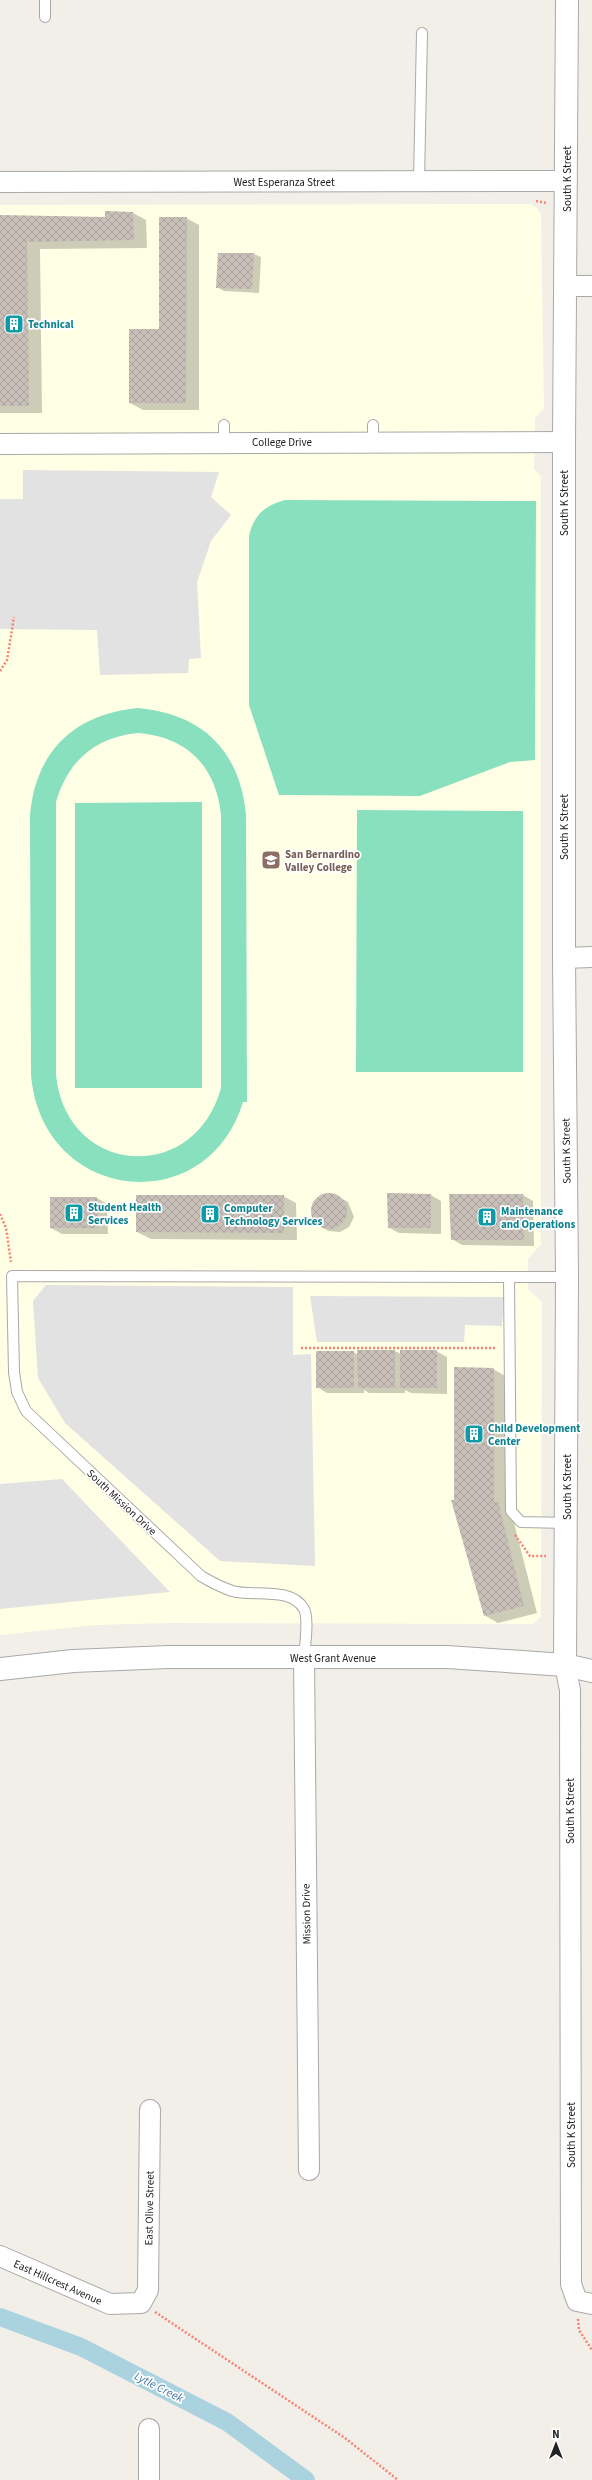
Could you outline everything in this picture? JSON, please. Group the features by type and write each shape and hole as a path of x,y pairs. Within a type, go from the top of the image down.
{"street":[{"name":"South K Street","path":"567,0 567,286 564,442 564,958 567,1277 567,1523 565,1665 570,1698 571,2284 585,2303"},
{"name":"West Esperanza Street","path":"0,182 567,181"},
{"path":"567,286 592,286"},
{"name":"College Drive","path":"0,444 224,433 373,433 564,442"},
{"path":"564,958 592,957"},
{"name":"West Grant Avenue","path":"0,1669 73,1662 168,1657 447,1658 565,1665 592,1671"},
{"name":"Mission Drive","path":"304,1658 309,2170"},
{"name":"East Olive Street","path":"141,2303 148,2290 150,2110"},
{"name":"East Hillcrest Avenue","path":"0,2256 110,2304 141,2303"},
{"path":"149,2429 149,2480"}],"lane":[{"path":"45,0 45,17"},
{"path":"419,181 422,33"},
{"path":"12,1276 567,1277"},
{"name":"South Mission Drive","path":"12,1276 14,1372 17,1392 26,1411 201,1576 232,1591 252,1594 272,1594 296,1600 304,1609 306,1618 304,1658"},
{"path":"509,1276 511,1511 520,1522 567,1523"}],"path":[{"path":"0,671 7,660 14,617"},
{"path":"0,1214 6,1228 12,1276"},
{"path":"0,1228 6,1228"},
{"path":"301,1348 497,1348 497,1356"},
{"path":"512,1531 530,1556 546,1556"},
{"path":"141,2303 345,2438 398,2480"},
{"path":"585,2303 579,2330 592,2350"}],"shaded area":[{"name":"San Bernardino Valley College","path":"530,204 537,208 541,214 544,408 535,418 534,469 541,476 541,1244 528,1259 528,1289 542,1302 541,1616 533,1624 169,1623 96,1625 0,1635 0,205"},
{"path":"23,470 219,472 211,497 231,515 211,541 197,582 201,658 189,659 188,673 100,675 97,630 0,629 0,499 23,499"},
{"path":"46,1285 293,1287 293,1355 311,1354 315,1566 220,1561 65,1423 38,1378 33,1301"},
{"path":"310,1296 504,1297 502,1326 465,1325 464,1342 317,1342"},
{"path":"62,1479 170,1592 0,1609 0,1484"}],"green space":[{"path":"285,500 536,501 535,760 510,762 420,796 279,795 249,705 249,536 254,522 261,512 271,505"},
{"path":"138,708 161,712 181,718 199,727 214,739 226,754 236,772 242,792 246,815 247,1102 243,1102 224,1140 196,1166 163,1180 128,1181 93,1171 64,1150 42,1118 31,1075 30,816 33,793 40,773 49,755 62,740 77,728 95,718 115,712","holes":["138,733 171,741 196,757 213,782 218,798 221,815 221,1088 207,1120 185,1142 160,1154 132,1156 105,1149 82,1133 65,1109 56,1075 56,802 61,787 68,774 76,763 96,746 123,735"]},
{"path":"202,802 202,1088 75,1088 75,803"},
{"path":"357,810 523,811 523,1072 356,1072"}],"building":[{"name":"Technical","path":"105,211 133,212 134,240 27,242 29,406 0,406 0,215 105,217"},
{"path":"159,217 187,217 186,403 129,403 129,329 159,329"},
{"path":"218,253 254,253 252,289 216,288"},
{"path":"333,1193 342,1198 346,1204 346,1218 342,1224 333,1229 325,1229 316,1224 312,1218 311,1207 316,1198 322,1194"},
{"path":"387,1193 431,1194 431,1228 388,1228"},
{"name":"Maintenance and Operations","path":"449,1194 523,1194 524,1240 451,1240"},
{"name":"Computer Technology Services","path":"136,1195 284,1195 284,1233 136,1232"},
{"name":"Student Health Services","path":"50,1197 97,1197 98,1228 50,1228"},
{"path":"357,1350 395,1350 395,1388 358,1388"},
{"path":"400,1350 437,1350 437,1388 400,1388"},
{"path":"316,1351 354,1351 354,1388 316,1388"},
{"name":"Child Development Center","path":"454,1367 494,1368 494,1502 498,1502 524,1606 484,1616 451,1500 454,1500"}],"waterway":[{"name":"Lytle Creek","path":"0,2317 81,2347 227,2422 306,2480"}],"place":[{"name":"Technical","path":"14,324"},
{"name":"San Bernardino Valley College","path":"271,860"},
{"name":"Student Health Services","path":"74,1213"},
{"name":"Computer Technology Services","path":"210,1214"},
{"name":"Maintenance and Operations","path":"487,1217"},
{"name":"Child Development Center","path":"474,1434"}]}
